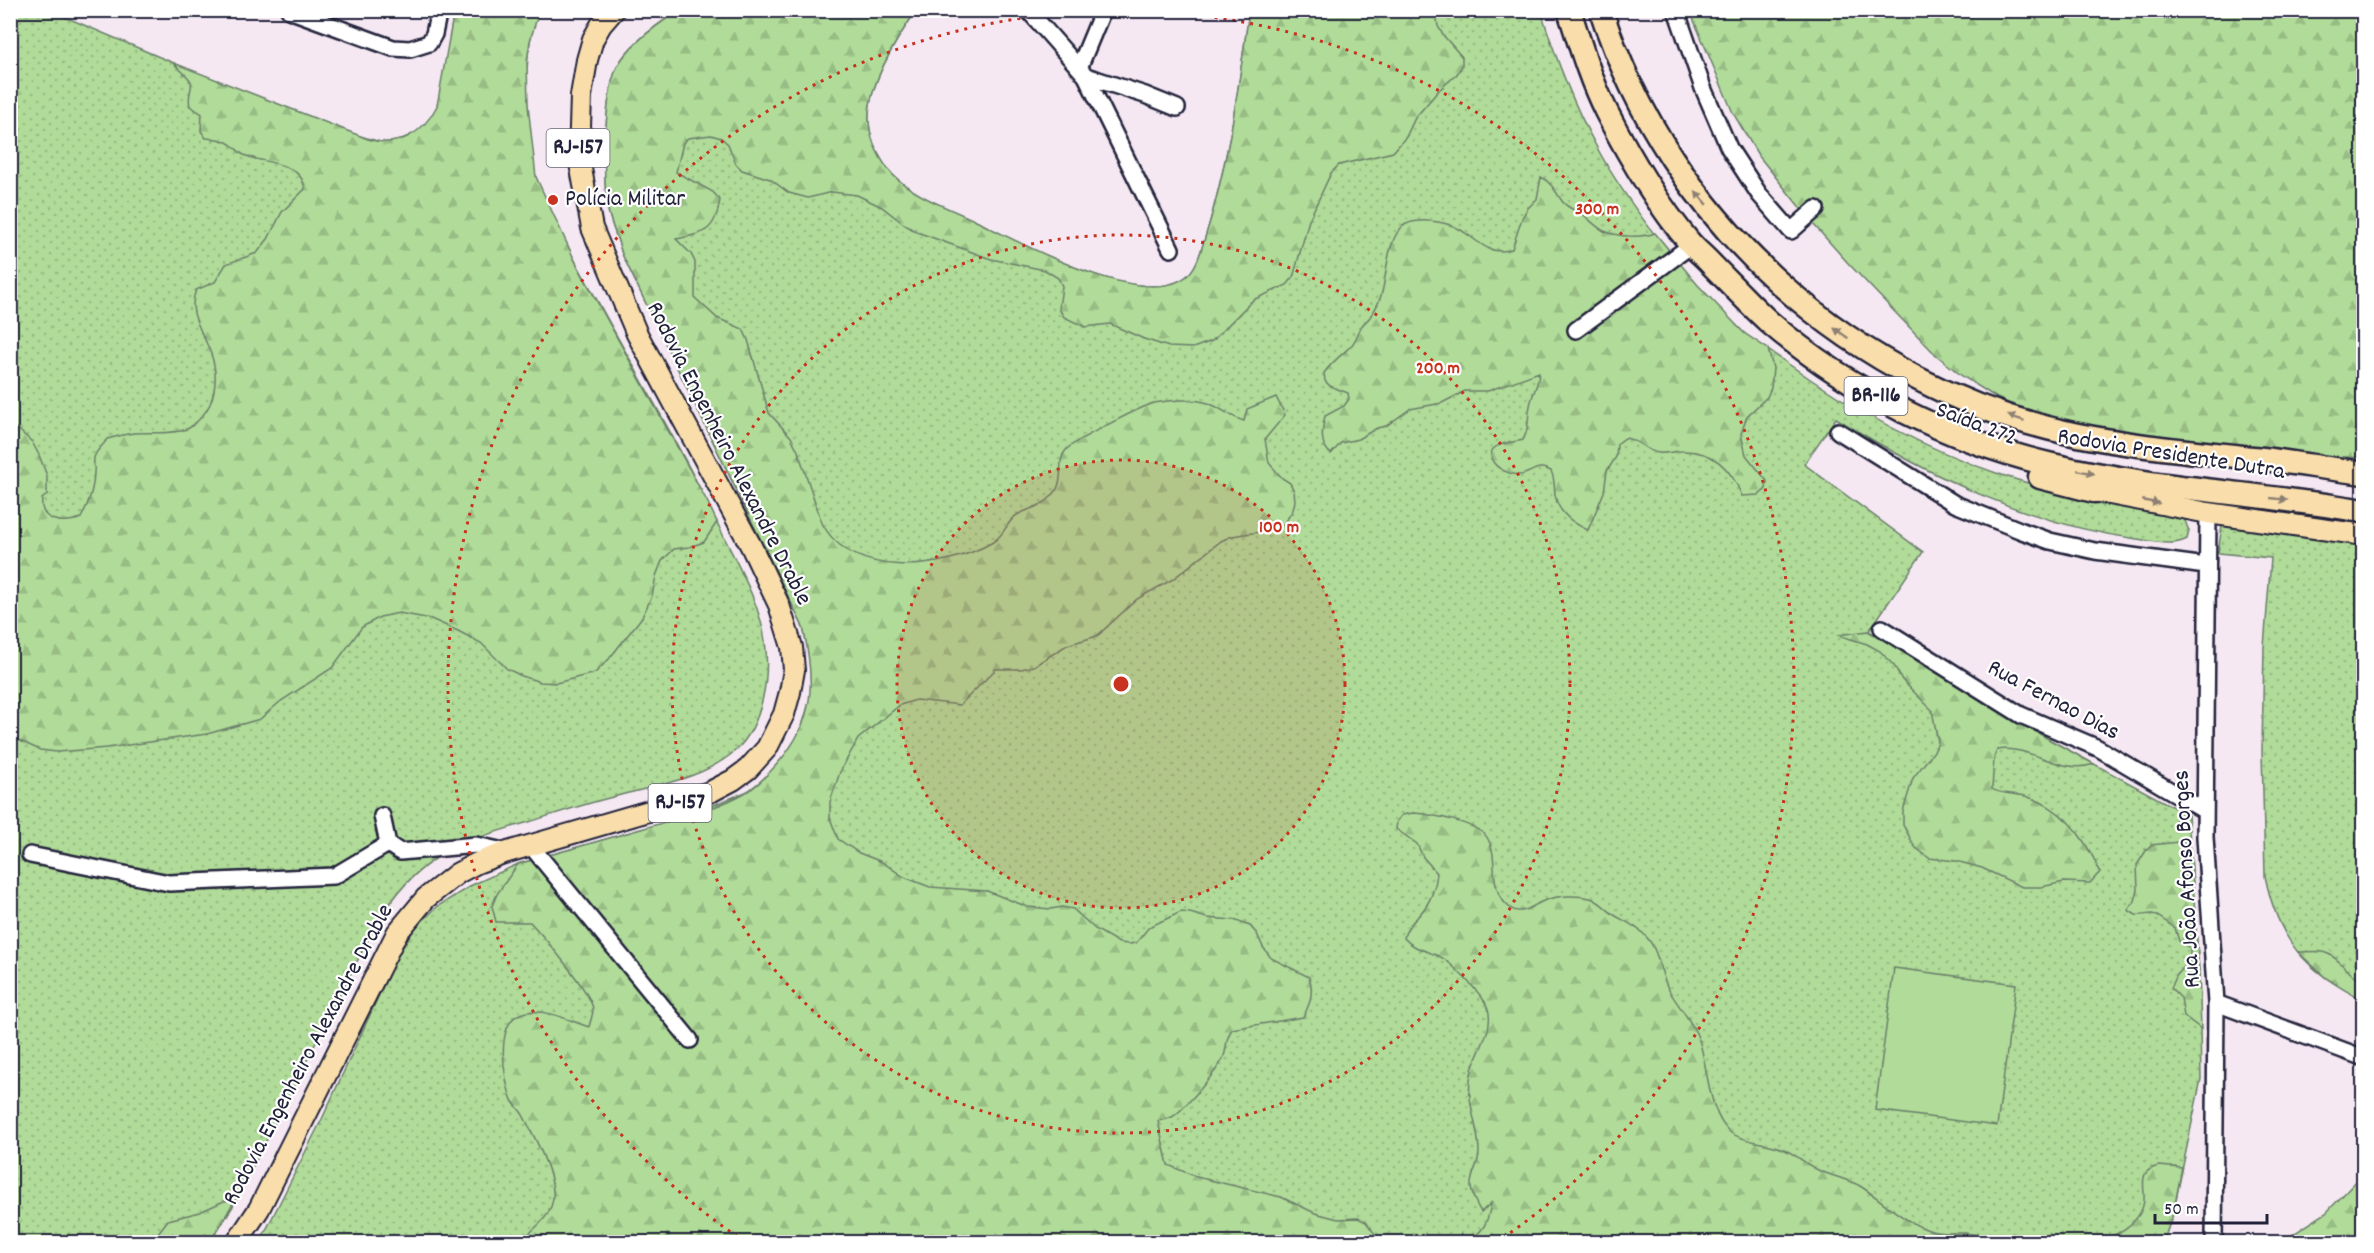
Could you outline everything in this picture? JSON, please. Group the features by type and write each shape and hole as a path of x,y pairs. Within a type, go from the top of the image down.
{"highway":[{"name":"Saída 272","path":"1557,10 1587,90 1610,137 1660,214 1686,249 1752,315 1791,349 1865,402 1915,431 1965,453 2035,476 2094,491"},
{"name":"Rodovia Presidente Dutra","path":"1569,10 1605,110 1660,202 1690,244 1771,323 1809,353 1849,379 1930,424 1986,446 2050,465 2111,478 2364,511"},
{"name":"Rodovia Presidente Dutra","path":"1601,10 1607,31 1645,116 1667,154 1695,191 1748,252 1787,291 1847,338 1896,367 1973,403 2037,425 2082,436 2189,452 2264,459 2364,473"}],"main road":[{"name":"Rodovia Engenheiro Alexandre Drable","path":"237,1242 259,1209 397,933 426,898 458,873 508,852 712,791 748,769 775,735 784,714 794,670 792,647 779,605 751,546 637,334 594,236 583,189 579,158 579,118 587,60 593,39 608,13"},
{"path":"2094,491 2208,513 2364,534"}],"street":[{"path":"289,10 403,49 429,43 434,34 439,10"},
{"path":"1028,10 1083,72 1171,249"},
{"path":"1083,72 1103,10"},
{"path":"1676,10 1703,88 1729,148 1759,194 1791,231 1815,209"},
{"path":"1083,72 1177,108"},
{"path":"1576,330 1686,249"},
{"path":"1838,431 1934,491 1993,520 2050,540 2095,551 2206,566"},
{"name":"Rua João Afonso Borges","path":"2208,513 2205,811 2216,1003 2214,1242"},
{"name":"Rua Fernao Dias","path":"1882,628 2021,715 2098,748 2205,811"},
{"path":"382,816 388,844 400,852 476,845 508,852"},
{"path":"30,855 170,883 334,876 388,844"},
{"path":"531,846 690,1040"},
{"path":"2216,1003 2364,1058"}],"green space":[{"path":"10,11 51,11 202,75 353,134 384,143 397,141 418,132 432,116 441,92 454,11 539,11 530,40 527,70 531,150 537,180 568,247 711,510 749,588 763,628 766,669 758,714 745,740 723,760 680,780 584,805 467,842 435,859 405,885 373,930 232,1208 210,1242 11,1242"},
{"path":"454,11 539,11 530,41 527,62 528,105 536,177 577,265 717,522 704,542 674,549 662,561 652,596 642,617 595,673 556,683 540,682 507,669 481,643 458,631 431,619 399,613 380,617 362,627 332,668 281,701 260,719 207,734 107,748 57,752 40,750 11,737 11,423 32,442 47,476 47,495 42,499 44,513 60,521 81,518 92,490 95,455 107,439 134,433 183,430 189,428 206,411 214,392 215,373 211,354 197,323 193,307 196,290 215,282 226,264 257,253 268,239 282,212 305,189 297,173 290,168 252,158 230,144 206,138 201,131 202,114 190,106 191,82 174,63 368,139 389,142 417,131 425,124 437,106"},
{"path":"678,11 916,11 884,64 872,94 869,109 871,136 876,150 888,169 911,190 1021,244 1082,270 1143,286 1169,284 1188,275 1199,257 1226,154 1237,97 1249,11 1541,11 1571,95 1609,168 1662,244 1723,313 1748,336 1837,397 1863,412 1916,440 1971,464 2032,484 2184,518 2189,531 2187,539 2175,543 2097,532 2057,522 1981,495 1943,478 1836,418 1804,464 1923,552 1869,631 2050,740 2188,815 2199,972 2201,1079 2173,1214 2163,1242 260,1242 322,1119 397,956 415,928 438,906 472,885 518,864 684,817 748,791 767,776 786,754 804,720 811,695 811,661 803,627 622,254 608,210 605,137 609,97 617,67 636,43"},
{"path":"678,11 916,11 884,64 872,94 869,109 871,136 876,150 888,169 911,190 1021,244 1082,270 1143,286 1169,284 1188,275 1199,257 1226,154 1237,97 1249,11 1435,11 1438,26 1443,35 1462,57 1462,66 1457,74 1439,90 1415,118 1406,137 1393,152 1339,165 1331,173 1309,220 1293,278 1287,285 1253,300 1212,341 1193,348 1169,347 1110,324 1085,327 1064,317 1059,309 1062,286 1058,278 1045,270 991,259 917,232 882,207 857,195 832,192 808,198 789,193 770,179 742,170 736,164 728,144 721,138 711,135 688,138 683,143 676,172 713,192 720,200 712,225 694,235 676,239 691,254 695,262 695,298 717,318 743,329 769,413 791,437 798,451 822,523 836,542 855,554 877,562 901,565 926,564 973,552 997,539 1017,515 1048,500 1059,484 1061,460 1066,450 1108,425 1154,403 1181,400 1208,403 1244,421 1247,409 1276,397 1285,415 1265,439 1269,463 1282,478 1290,483 1294,491 1293,510 1284,524 1273,530 1232,536 1221,541 1173,579 1137,599 1097,636 1067,645 1034,666 1021,669 996,669 960,705 916,700 900,705 858,739 840,772 830,802 830,818 838,839 859,853 882,862 904,877 930,887 987,891 1028,907 1073,909 1095,929 1119,943 1136,943 1149,927 1181,912 1207,918 1234,920 1250,926 1271,958 1309,977 1311,992 1308,1008 1303,1017 1232,1029 1224,1056 1209,1079 1177,1113 1158,1121 1168,1165 1197,1177 1281,1197 1315,1213 1338,1219 1358,1218 1366,1222 1378,1238 1385,1242 520,1242 538,1226 547,1214 553,1200 553,1191 541,1152 523,1115 512,1100 504,1064 505,1036 509,1024 516,1016 527,1012 551,1014 589,1027 593,1009 576,978 530,922 496,922 492,906 497,894 518,864 696,813 723,804 748,791 768,774 790,747 800,731 809,699 810,665 803,627 622,254 608,210 605,137 609,97 617,67 636,43"},
{"path":"1690,11 2363,11 2363,458 2207,449 2036,416 1997,398 1962,376 1935,354 1848,263 1758,155 1733,113"},
{"path":"1541,177 1551,185 1566,205 1604,231 1630,236 1655,233 1697,284 1744,333 1768,349 1773,368 1771,388 1767,397 1747,416 1741,434 1746,455 1767,481 1766,489 1759,495 1742,496 1727,470 1720,463 1703,454 1682,451 1654,452 1625,438 1617,444 1616,457 1607,471 1604,492 1588,530 1577,524 1559,507 1551,471 1539,468 1522,475 1515,474 1501,469 1494,463 1491,455 1499,445 1523,440 1527,431 1531,401 1539,372 1488,391 1465,391 1442,403 1410,409 1386,426 1377,428 1358,439 1341,443 1331,454 1327,450 1322,437 1325,416 1344,406 1349,399 1348,393 1330,386 1325,381 1324,373 1352,345 1377,305 1382,292 1390,249 1397,233 1406,224 1432,221 1458,228 1479,243 1494,250 1512,249 1522,218 1537,199"},
{"path":"2223,519 2363,538 2363,1000 2325,977 2297,951 2286,936 2271,899 2265,876 2262,751 2264,647 2271,558 2218,553"},
{"path":"1868,631 2094,764 2081,767 2069,766 2022,751 1997,750 1994,758 1992,789 2041,802 2072,826 2088,848 2100,872 2090,883 2064,882 2041,887 2022,887 1982,868 1956,861 1929,858 1915,847 1903,825 1903,811 1913,778 1935,750 1938,742 1932,710 1902,680 1895,667 1880,651 1867,644 1838,635"},
{"path":"1413,813 1454,820 1483,833 1491,847 1498,891 1502,899 1514,910 1523,911 1557,897 1590,898 1646,936 1656,952 1669,990 1696,1033 1713,1103 1723,1125 1731,1133 1743,1139 1783,1149 1818,1170 1850,1181 1912,1223 1940,1233 1974,1234 2003,1242 1464,1242 1484,1227 1491,1203 1481,1212 1472,1191 1471,1183 1479,1152 1470,1089 1472,1070 1487,1031 1489,1012 1477,992 1448,962 1418,948 1404,938 1408,928 1430,900 1437,873 1423,857 1417,844 1396,829 1397,821 1402,815"},
{"path":"2190,842 2201,1029 2184,1016 2181,998 2171,988 2177,975 2190,961 2190,948 2179,941 2175,928 2161,918 2152,914 2136,915 2128,910 2135,901 2138,890 2137,865 2147,849 2151,845"},
{"path":"2298,952 2323,952 2334,957 2363,982 2363,1000 2326,978"},
{"path":"1894,968 2016,984 1997,1126 1875,1110"},
{"path":"2159,1166 2182,1168 2173,1214 2163,1242 2091,1242 2108,1238 2132,1223 2142,1209 2145,1175 2152,1168"},
{"path":"2363,1174 2363,1242 2281,1242 2326,1213"},
{"path":"235,1200 210,1242 151,1242 168,1220 200,1212 224,1201"}],"place":[{"name":"Polícia Militar","path":"553,200"}]}
